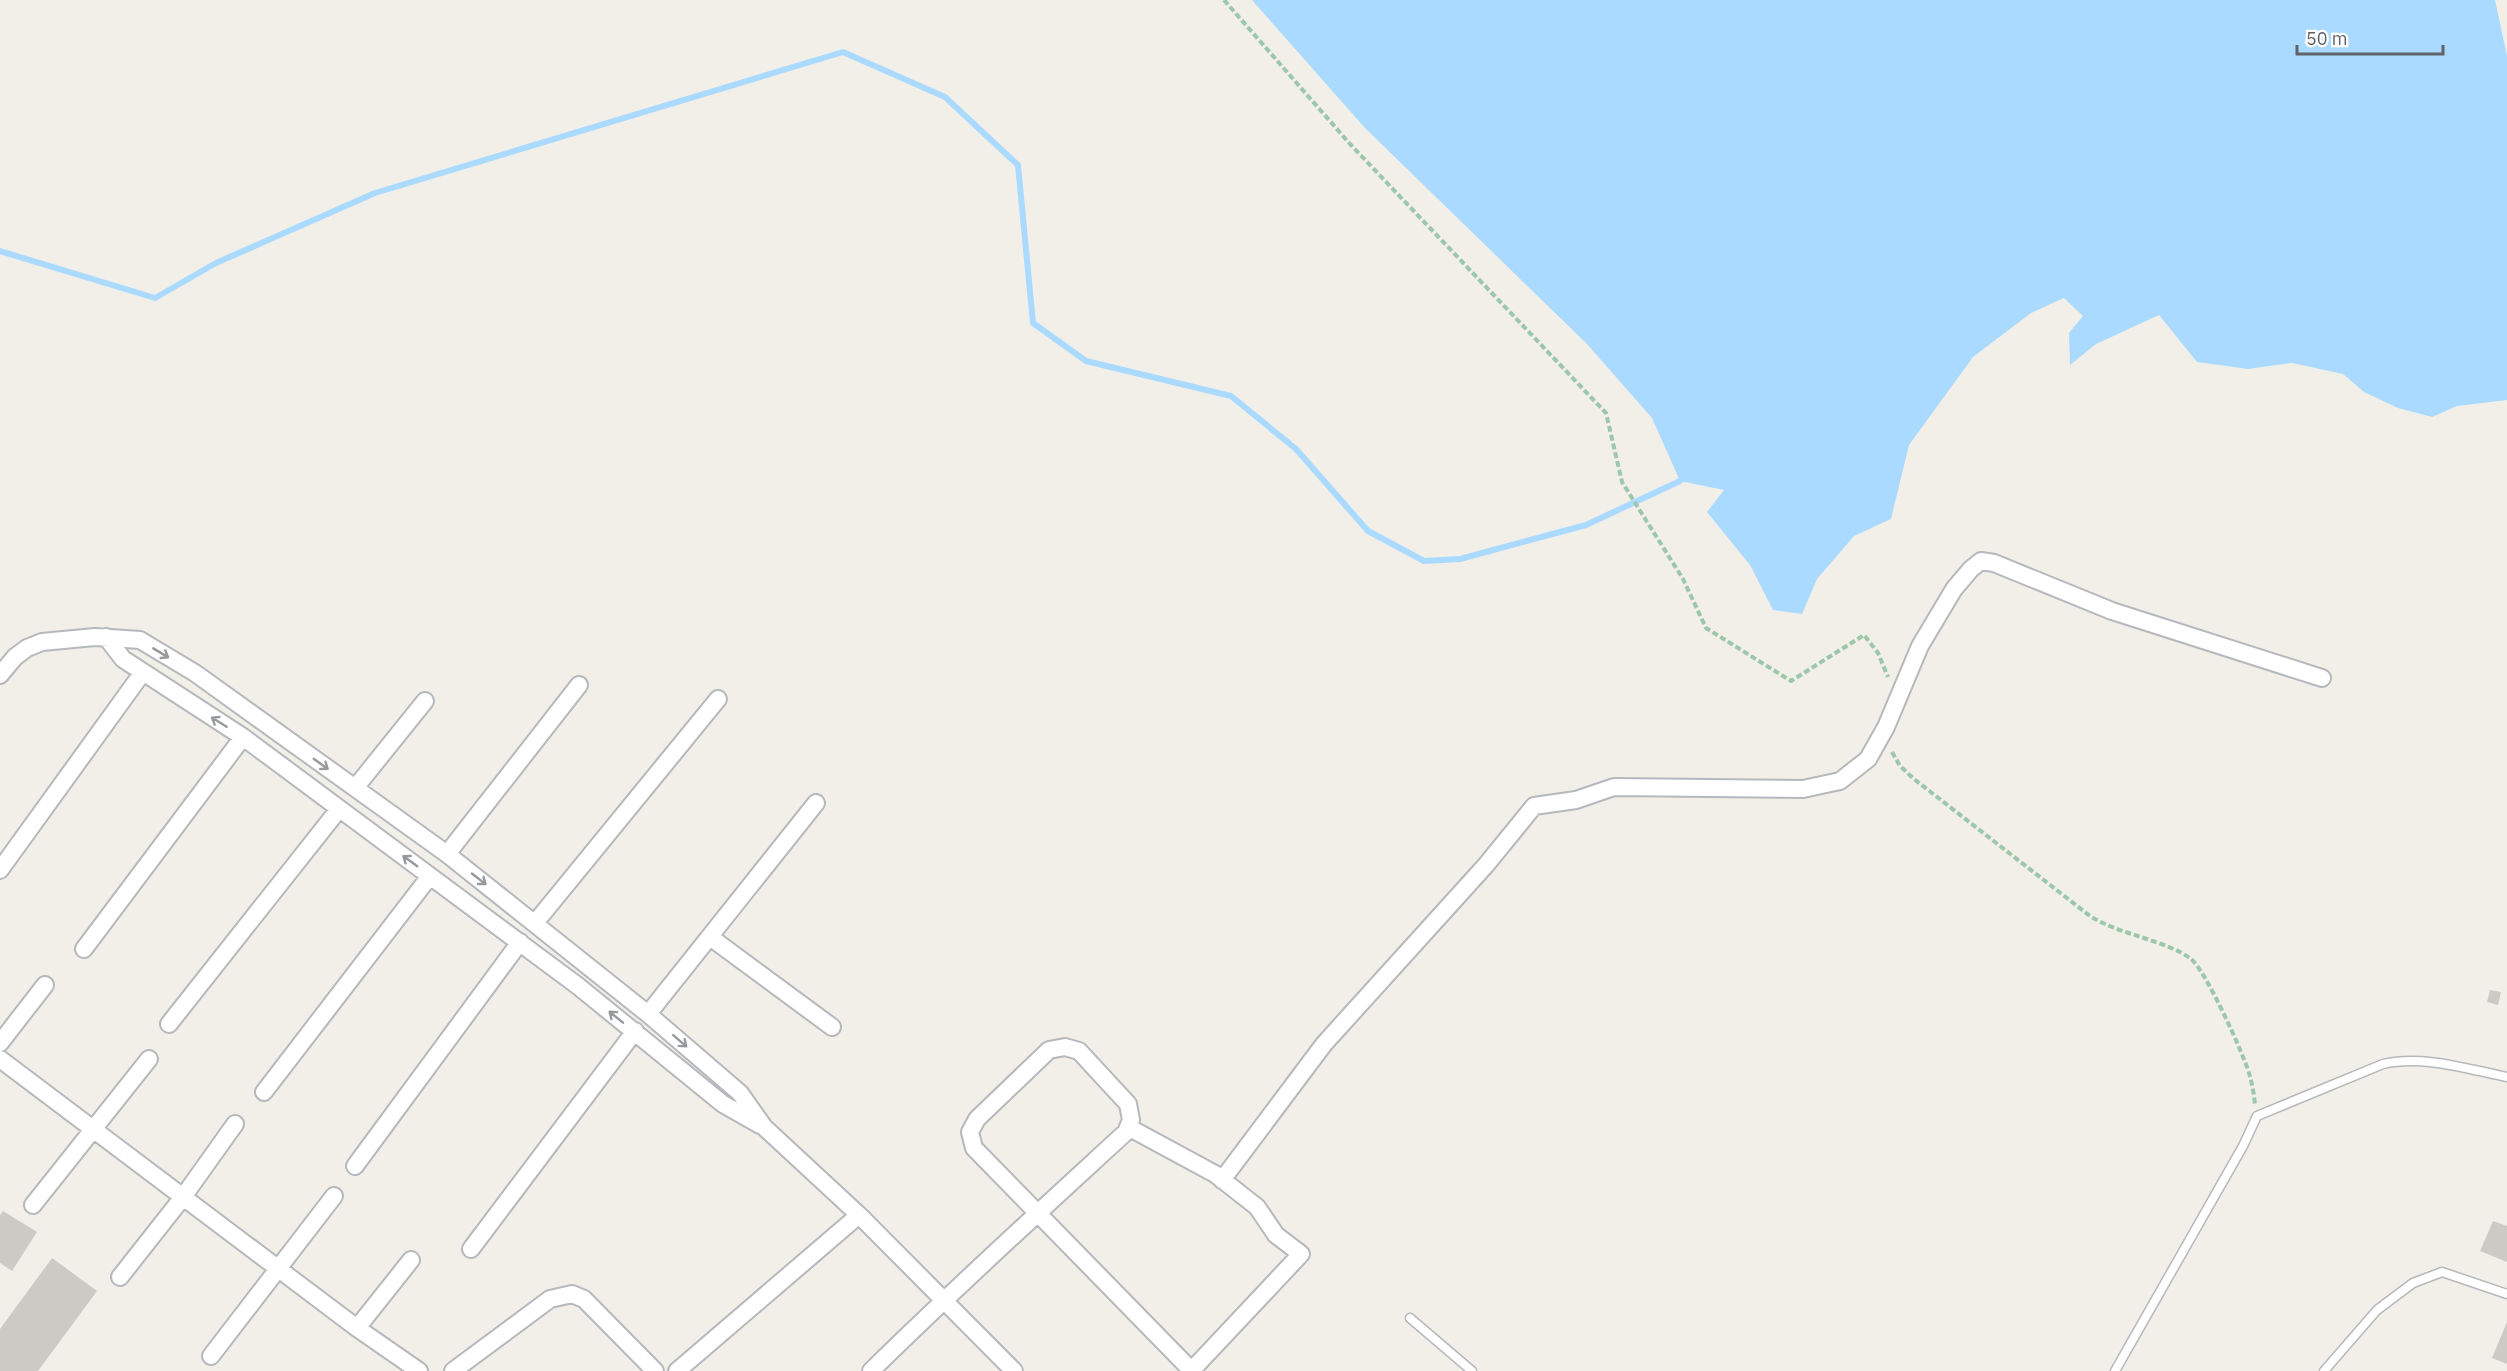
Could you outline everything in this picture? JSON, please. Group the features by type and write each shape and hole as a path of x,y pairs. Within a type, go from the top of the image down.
{"street":[{"path":"1222,1180 1324,1044 1486,865 1534,806 1576,800 1614,787 1803,789 1840,781 1868,759 1886,727 1920,646 1954,589 1981,561 1994,563 2112,611 2322,678"},
{"path":"106,637 123,659 243,737 578,986 723,1104 764,1127"},
{"path":"0,675 21,653 42,642 106,637 140,640 208,683 447,854 648,1014 740,1093 764,1127 859,1215 1014,1371"},
{"path":"0,870 143,672"},
{"path":"193,706 208,683"},
{"path":"447,854 579,685"},
{"path":"535,923 718,699"},
{"path":"355,788 425,701"},
{"path":"84,949 243,737"},
{"path":"648,1014 816,803"},
{"path":"169,1024 339,809"},
{"path":"381,840 398,819"},
{"path":"264,1092 430,876"},
{"path":"710,937 832,1027"},
{"path":"355,1166 520,942"},
{"path":"578,986 591,969"},
{"path":"0,1043 45,986"},
{"path":"471,1249 634,1031"},
{"path":"871,1371 943,1300 1038,1213 1126,1132 1128,1127 1131,1120 1128,1104 1078,1051 1065,1047 1049,1050 977,1119 970,1132 974,1148 1038,1213 1192,1371 1300,1254 1276,1235 1257,1207 1222,1180 1161,1143 1128,1127"},
{"path":"0,1059 357,1328 419,1371"},
{"path":"33,1205 149,1059"},
{"path":"120,1277 183,1197 235,1124"},
{"path":"211,1356 334,1196"},
{"path":"678,1371 859,1215"},
{"path":"357,1328 411,1260"},
{"path":"453,1371 550,1299 572,1294 584,1299 655,1371"}],"lane":[{"path":"2115,1371 2243,1146 2257,1116 2383,1064 2401,1060 2423,1061 2507,1077"},
{"path":"2324,1371 2377,1310 2413,1283 2442,1272 2507,1294"},
{"path":"1410,1318 1472,1371"}],"path":[{"path":"1224,0 1350,144 1606,412 1622,482 1678,570 1706,628 1791,681 1864,635 1883,663 1888,674 1888,684"},
{"path":"1886,727 1885,734 1900,766 2090,916 2107,926 2173,949 2192,960 2206,978 2249,1072 2257,1116"}],"water":[{"path":"1252,0 2495,0 2507,56 2507,400 2457,406 2432,417 2398,408 2364,392 2343,374 2292,363 2248,369 2197,362 2159,315 2096,344 2070,365 2069,333 2083,316 2064,298 2031,313 1973,357 1909,445 1891,519 1854,536 1817,579 1802,614 1773,610 1750,565 1707,512 1724,490 1680,481 1652,418 1587,344 1365,128"}],"building":[{"path":"2490,990 2501,992 2498,1005 2487,1002"},
{"path":"3,1211 37,1232 12,1271 0,1263 0,1215"},
{"path":"2493,1221 2507,1226 2507,1262 2480,1251"},
{"path":"52,1258 97,1291 38,1371 0,1371 0,1329"},
{"path":"2507,1322 2507,1364 2492,1358"}],"waterway":[{"path":"0,251 155,298 216,263 375,193 843,52 945,97 1018,165 1033,323 1086,361 1231,396 1296,449 1368,531 1424,561 1460,559 1586,525 1680,481"}]}
